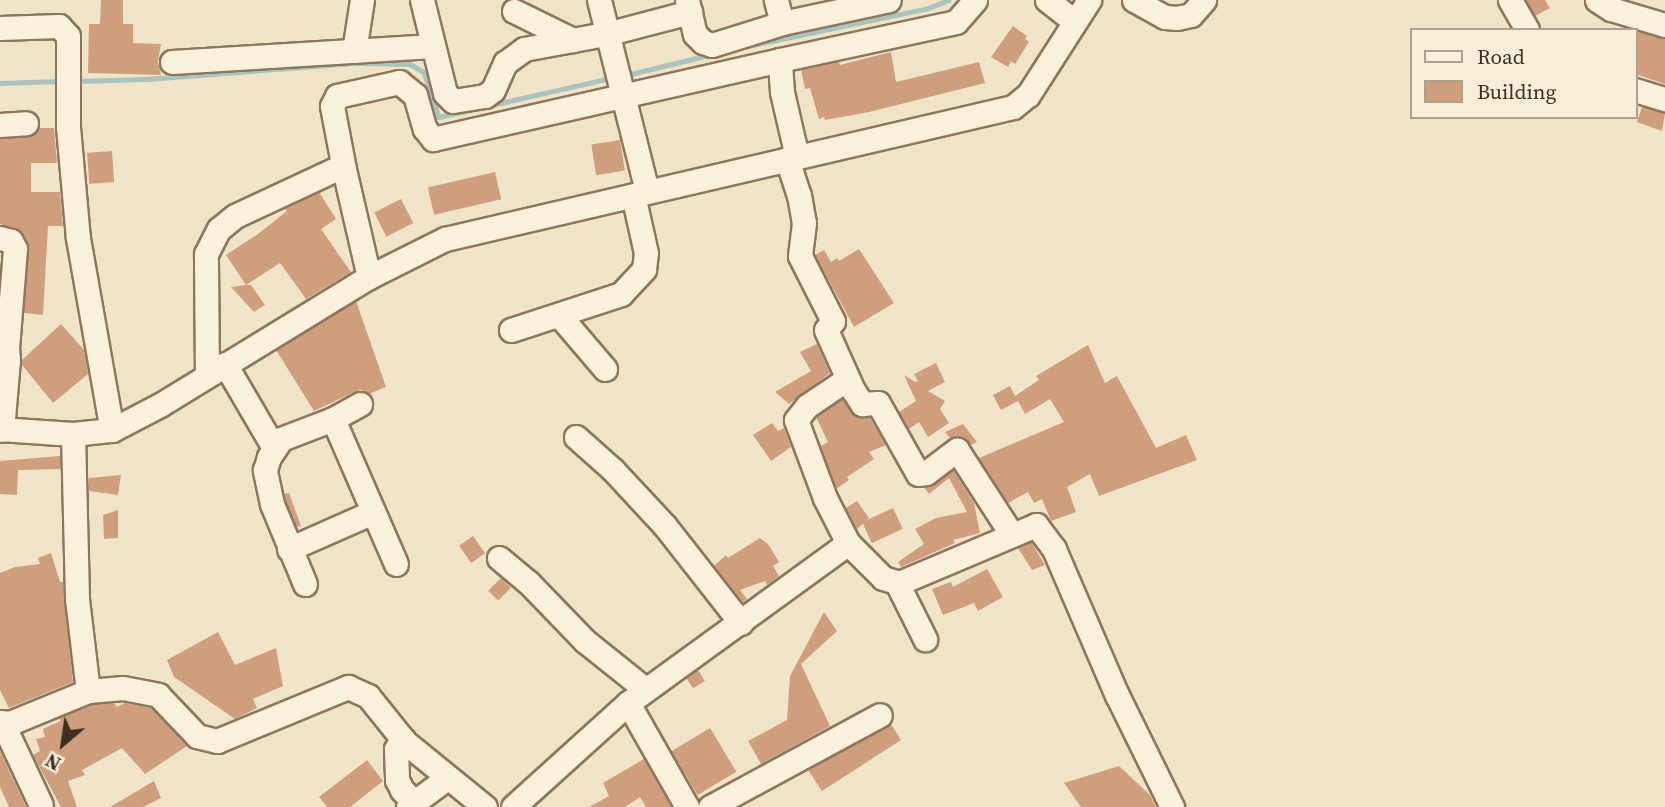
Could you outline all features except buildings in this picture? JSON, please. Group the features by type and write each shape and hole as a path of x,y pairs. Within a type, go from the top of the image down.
{"street":[{"path":"354,51 362,0"},
{"path":"422,0 433,46 434,104 428,135 433,139 622,84 780,60 957,22 975,0"},
{"path":"511,330 621,294 646,262 640,193 622,84 599,0"},
{"path":"776,0 782,23"},
{"path":"369,276 332,106 337,96 399,82 415,95 434,104 485,96 493,90 505,63 524,49 610,33 688,6 695,34 703,43 712,45 782,23 889,0"},
{"path":"1047,0 1074,21"},
{"path":"0,238 11,241 15,250 3,348 1,430 73,433 113,430 160,405 369,276 445,239 1013,107 1028,95 1089,0"},
{"path":"1134,0 1165,17 1177,18 1191,15 1204,0"},
{"path":"1510,0 1526,28"},
{"path":"1597,0 1611,9 1665,25"},
{"path":"513,6 572,40"},
{"path":"513,6 524,49"},
{"path":"0,28 63,28 68,37 68,127 78,238 113,430"},
{"path":"172,62 433,46"},
{"path":"780,60 782,92 804,223 800,256 832,321 826,330 847,379 862,404 878,403 918,474 926,473 957,450 1012,535"},
{"path":"1637,91 1665,99"},
{"path":"0,125 26,123"},
{"path":"273,446 216,369 206,254 212,240 235,216 337,167 344,169"},
{"path":"581,341 602,301"},
{"path":"559,315 605,369"},
{"path":"847,379 807,406 796,420 825,498 848,544 883,578 897,583 1036,525 1048,540 1172,807"},
{"path":"305,584 272,504 265,470 273,446 289,435 333,419 360,404"},
{"path":"333,419 396,564"},
{"path":"73,433 77,599 88,691"},
{"path":"576,437 613,470 664,526 741,623"},
{"path":"289,549 373,512"},
{"path":"513,807 637,696 848,544"},
{"path":"499,558 528,582 637,696 687,807"},
{"path":"897,583 925,639"},
{"path":"41,804 2,723 88,691 123,688 158,695 197,736 211,741 348,687 368,696 403,738 447,778 485,807"},
{"path":"710,807 880,715"},
{"path":"403,738 396,749 397,780 411,805 447,778"}],"waterway":[{"path":"739,48 928,8 949,0"},
{"path":"627,75 713,54"},
{"path":"76,81 147,79 357,63 410,64 424,72 439,117 611,78"},
{"path":"0,83 60,81"}]}
